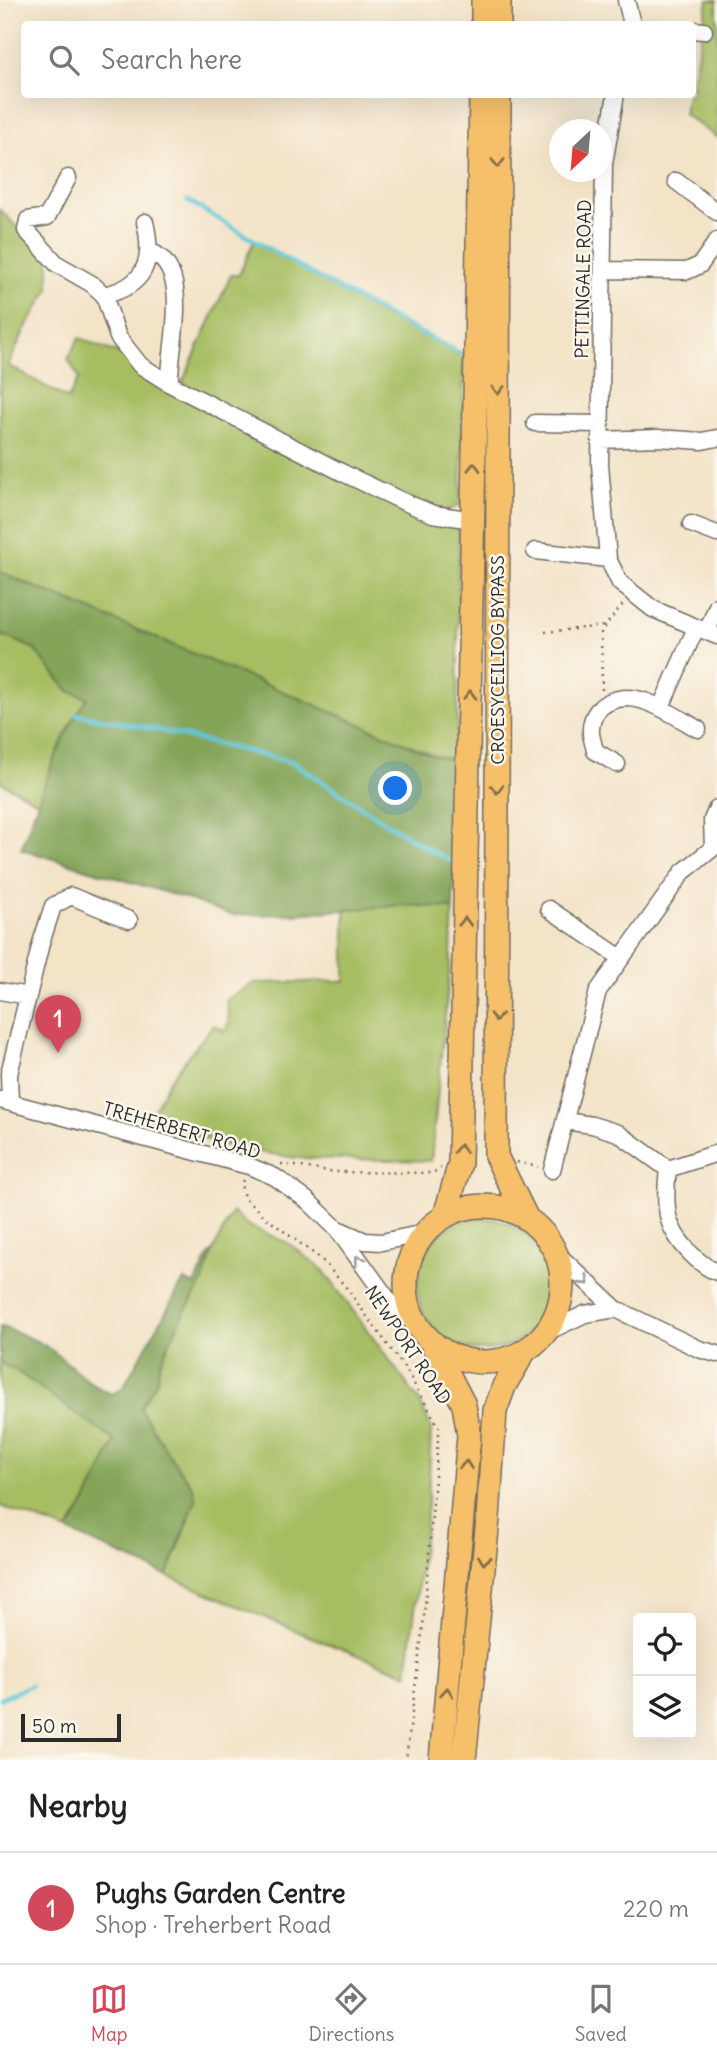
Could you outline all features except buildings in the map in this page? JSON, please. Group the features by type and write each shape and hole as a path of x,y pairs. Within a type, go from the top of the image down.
{"highway":[{"path":"482,21 483,0"},
{"path":"499,0 499,21"},
{"name":"CROESYCEILIOG BYPASS","path":"445,1216 460,1160 481,98"},
{"name":"CROESYCEILIOG BYPASS","path":"499,98 496,1156 527,1219"},
{"path":"441,1760 469,1435 464,1405 433,1345 416,1325 407,1302 405,1278 411,1254 424,1233 445,1216 465,1208 486,1206 507,1210 527,1219 544,1234 555,1252 561,1272 562,1293 557,1313 547,1332 524,1352 504,1386 495,1411 488,1519 464,1760"},
{"path":"433,1345 454,1357 477,1363 502,1361 524,1352"}],"street":[{"path":"626,0 630,21"},
{"name":"PETTINGALE ROAD","path":"615,98 604,164 600,432 608,559 620,583 653,609 707,632"},
{"path":"68,178 47,217 28,220 26,230 57,264 92,284 104,295 118,337 140,365 170,384 402,501 433,514 473,520"},
{"path":"676,181 686,199 717,212"},
{"path":"104,295 119,292 139,278 150,242 145,222"},
{"path":"603,270 687,271 700,265 717,242"},
{"path":"149,251 164,260 173,280 177,314 170,384"},
{"path":"535,423 658,438 702,441 717,438"},
{"path":"691,524 717,534"},
{"path":"535,551 608,559"},
{"path":"661,707 707,632 717,606"},
{"path":"617,764 595,751 590,730 595,712 606,702 623,698 641,699 661,707 698,729"},
{"path":"552,1170 598,991 683,872 715,849 712,820 717,808"},
{"path":"5,1101 9,1074 6,1063 53,906 71,896 129,920"},
{"path":"549,909 621,958"},
{"path":"0,990 28,996"},
{"name":"TREHERBERT ROAD","path":"5,1101 250,1166 275,1177 309,1201 337,1229 391,1305 416,1325"},
{"path":"565,1121 618,1133 668,1169"},
{"path":"668,1169 717,1153"},
{"path":"668,1169 666,1188 670,1221 685,1247 703,1267 717,1272"},
{"name":"TREHERBERT ROAD","path":"337,1229 365,1241 382,1242 424,1233"},
{"path":"555,1252 616,1309 699,1349 717,1354"},
{"path":"547,1332 585,1314 616,1309"}],"path":[{"path":"606,702 603,695 601,631 633,593"},
{"path":"545,632 604,626"},
{"path":"496,1156 552,1170"},
{"path":"279,1163 335,1172 433,1173 453,1161 460,1160"},
{"name":"NEWPORT ROAD","path":"250,1166 241,1184 244,1198 321,1259 345,1286 406,1370 439,1427 424,1616 406,1760"}],"green space":[{"path":"708,0 717,0 717,138 684,114 687,98 696,98 696,62"},
{"path":"0,210 49,259 49,290 27,325 8,365 68,399 79,378 68,359 79,338 122,353 317,465 459,529 457,761 433,755 0,572"},
{"path":"254,241 383,315 464,355 461,504 448,511 399,496 182,383 231,275 239,275"},
{"path":"0,572 433,755 457,761 453,908 406,905 292,914 231,915 184,898 21,849 66,733 87,698 69,691 33,648 0,634"},
{"path":"0,634 33,648 69,691 88,698 53,761 38,802 0,782"},
{"path":"406,905 453,908 431,1161 296,1158 241,1149 147,1123 169,1081 213,1025 225,1031 229,1021 226,1000 254,983 345,981 345,909"},
{"path":"232,1212 249,1226 288,1243 323,1270 420,1402 431,1428 428,1504 407,1674 167,1576 189,1521 192,1486 140,1409 156,1382 160,1363 182,1316 202,1283 213,1251"},
{"path":"483,1218 508,1223 530,1237 544,1259 549,1284 544,1309 530,1331 508,1345 483,1350 458,1345 436,1331 422,1309 417,1284 422,1259 436,1237 458,1223"},
{"path":"213,1251 202,1283 182,1316 160,1363 156,1382 140,1408 192,1486 196,1499 167,1576 68,1531 87,1500 115,1441 15,1370 0,1363 0,1326 44,1345 87,1380 112,1394 122,1389 184,1280 195,1285"},
{"path":"0,1353 118,1435 87,1500 68,1531 0,1506"}],"waterway":[{"path":"187,200 324,281 464,355"},
{"path":"76,714 150,728 292,762 413,840 455,862"},
{"path":"0,1699 31,1685"}],"place":[{"name":"Pughs Garden Centre","path":"58,1053"}]}
